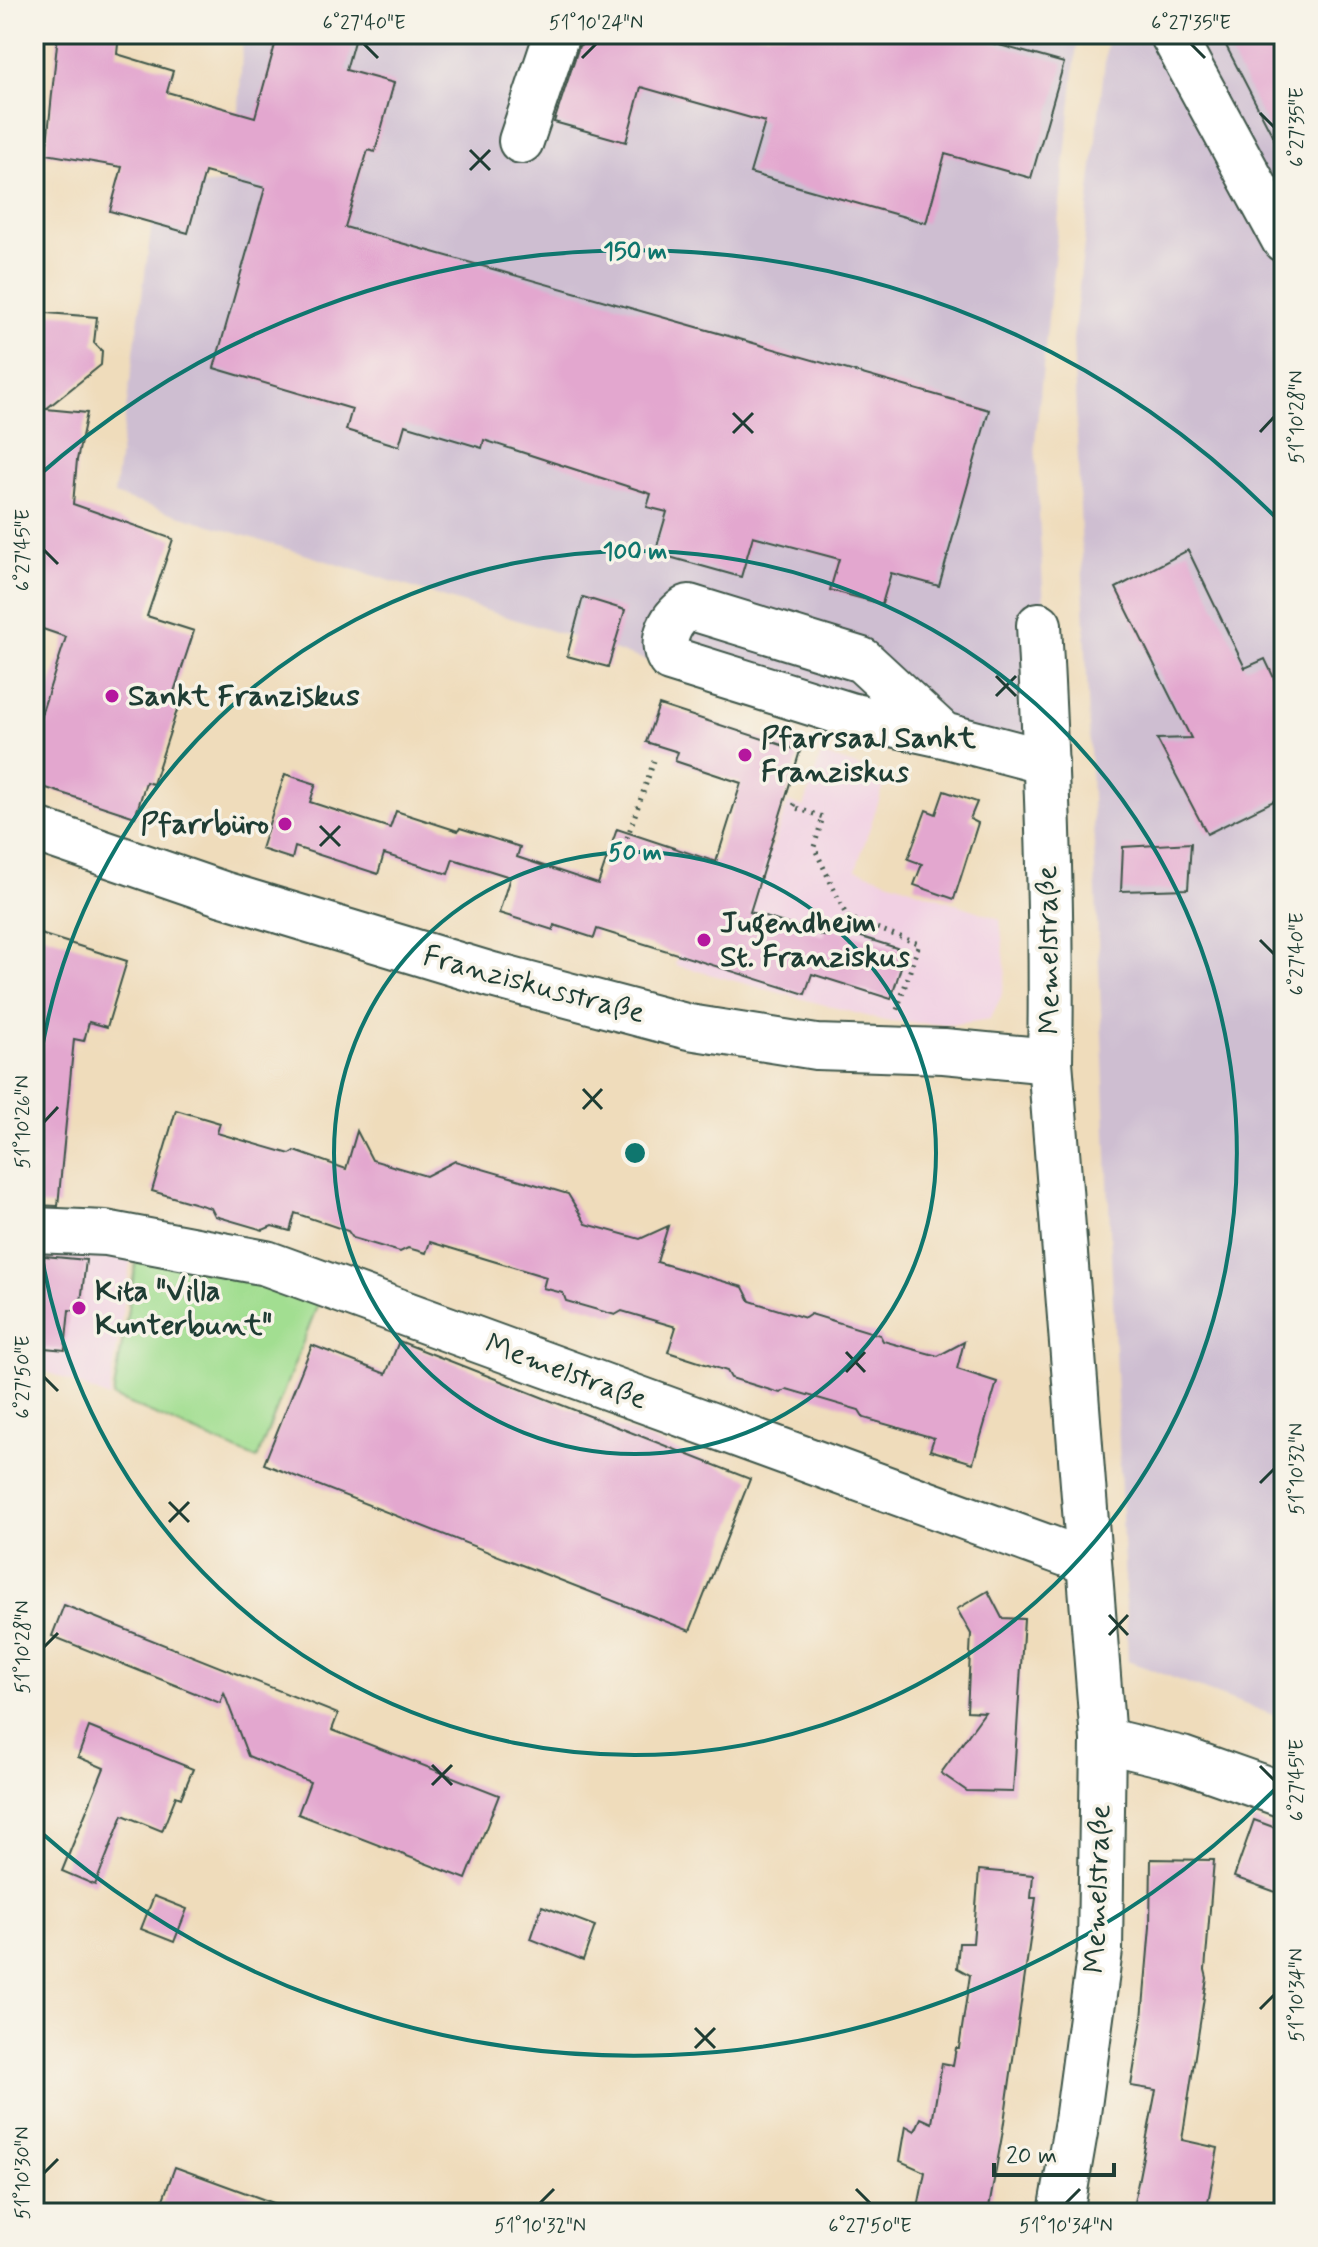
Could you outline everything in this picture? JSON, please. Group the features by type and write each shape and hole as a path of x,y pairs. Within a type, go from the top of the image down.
{"street":[{"path":"521,141 557,34"},
{"path":"1172,34 1284,240"},
{"path":"943,735 862,660 689,607 677,616 670,627 665,649 670,659 850,715 1046,762"},
{"name":"Memelstraße","path":"1039,625 1046,762 1050,1061 1103,1740 1100,1950 1061,2213"},
{"name":"Franziskusstraße","path":"34,829 238,899 492,975 689,1027 816,1047 944,1051 1050,1061"},
{"name":"Memelstraße","path":"34,1230 106,1233 266,1263 1088,1562"},
{"path":"1103,1740 1182,1759 1284,1795"}],"path":[{"path":"627,838 654,761"},
{"path":"795,804 793,807 823,817 814,847 847,917 919,944 884,1049"}],"shaded area":[{"path":"243,34 1078,34 1035,442 1054,787 114,495 157,188 235,182"},
{"path":"1108,34 1284,34 1284,1719 1128,1661 1073,340"},
{"path":"821,754 887,776 856,869 1000,919 1006,973 1001,997 990,1019 950,1025 885,1021 675,965 690,912 733,835 772,848 788,802 804,807"},
{"name":"Kita \"Villa Kunterbunt\"","path":"34,1243 132,1251 109,1398 34,1366"}],"green space":[{"path":"137,1256 321,1296 257,1459 113,1397"}],"building":[{"path":"58,34 119,34 117,54 173,71 167,92 255,117 278,34 356,34 346,70 394,83 375,152 368,150 345,227 989,410 939,586 891,573 882,604 830,590 839,559 753,536 741,577 655,553 667,512 647,507 651,494 484,440 482,448 405,425 399,446 346,430 352,409 214,368 265,188 205,172 188,233 110,211 122,167 46,154"},
{"path":"599,34 960,34 1064,63 1031,178 945,154 926,223 750,173 765,122 641,87 626,142 554,122 579,46"},
{"path":"1220,34 1284,34 1284,158"},
{"path":"34,312 97,317 94,343 102,351 101,365 46,409 87,413 77,460 73,504 173,539 147,616 194,631 173,695 181,698 153,784 146,782 135,817 34,784 34,737 66,637 34,626"},
{"path":"1188,550 1245,668 1265,659 1284,699 1284,796 1207,834 1157,739 1191,738 1116,588"},
{"path":"583,597 625,610 608,667 567,656"},
{"path":"659,705 800,751 750,912 824,936 827,926 906,951 891,999 812,974 805,994 597,929 594,938 554,925 553,930 499,913 510,877 453,859 448,874 384,854 378,874 295,847 292,859 261,849 285,774 316,784 310,802 390,828 396,811 458,831 460,828 520,847 517,857 598,884 617,829 716,862 741,783 675,761 678,752 646,742"},
{"path":"944,791 977,802 970,819 978,823 954,899 914,885 922,864 908,859 926,810 936,814"},
{"path":"1191,843 1188,889 1121,891 1123,847"},
{"path":"34,932 127,961 107,1027 89,1022 84,1041 74,1039 58,1206 34,1205"},
{"path":"176,1110 220,1123 217,1133 290,1154 295,1151 346,1169 357,1131 372,1160 426,1176 455,1161 531,1183 568,1194 586,1224 640,1239 668,1226 657,1262 743,1287 750,1301 805,1318 811,1314 880,1335 883,1341 938,1356 964,1342 957,1369 997,1382 973,1463 930,1450 934,1438 864,1418 859,1410 787,1389 780,1393 731,1378 727,1371 668,1352 676,1327 622,1311 615,1315 566,1301 563,1293 543,1288 546,1277 430,1242 426,1253 408,1248 400,1252 353,1238 348,1231 295,1213 290,1231 272,1226 263,1230 215,1216 211,1208 152,1191"},
{"path":"34,1255 86,1260 80,1311 69,1310 65,1350 34,1347"},
{"path":"399,1341 750,1479 690,1631 264,1464 312,1345 386,1374"},
{"path":"988,1591 1002,1618 1024,1619 1013,1792 967,1791 941,1773 985,1712 967,1711 971,1634 957,1609"},
{"path":"64,1605 338,1714 332,1730 499,1795 466,1879 298,1814 310,1782 248,1756 224,1693 220,1703 52,1636"},
{"path":"89,1727 193,1769 181,1798 176,1796 162,1831 123,1815 95,1885 62,1871 104,1768 78,1757"},
{"path":"1254,1820 1284,1831 1284,1895 1234,1877"},
{"path":"1151,1859 1214,1860 1205,1970 1207,1978 1182,2140 1218,2148 1206,2213 1132,2213 1156,2090 1131,2086 1142,2019 1150,1927"},
{"path":"979,1870 1033,1875 1031,1898 1036,1898 1002,2136 988,2213 917,2213 925,2172 900,2161 906,2126 915,2131 921,2118 932,2123 942,2063 953,2065 956,2048 959,2048 970,1975 957,1968 959,1943 973,1943"},
{"path":"154,1896 187,1909 174,1942 141,1929"},
{"path":"542,1906 595,1926 583,1960 531,1939"},
{"path":"175,2167 290,2209 289,2213 158,2213"}],"place":[{"name":"Sankt Franziskus","path":"112,696"},
{"name":"Pfarrsaal Sankt Franziskus","path":"745,755"},
{"name":"Pfarrbüro","path":"285,824"},
{"name":"Jugendheim St. Franziskus","path":"704,940"},
{"name":"Kita \"Villa Kunterbunt\"","path":"79,1308"}]}
